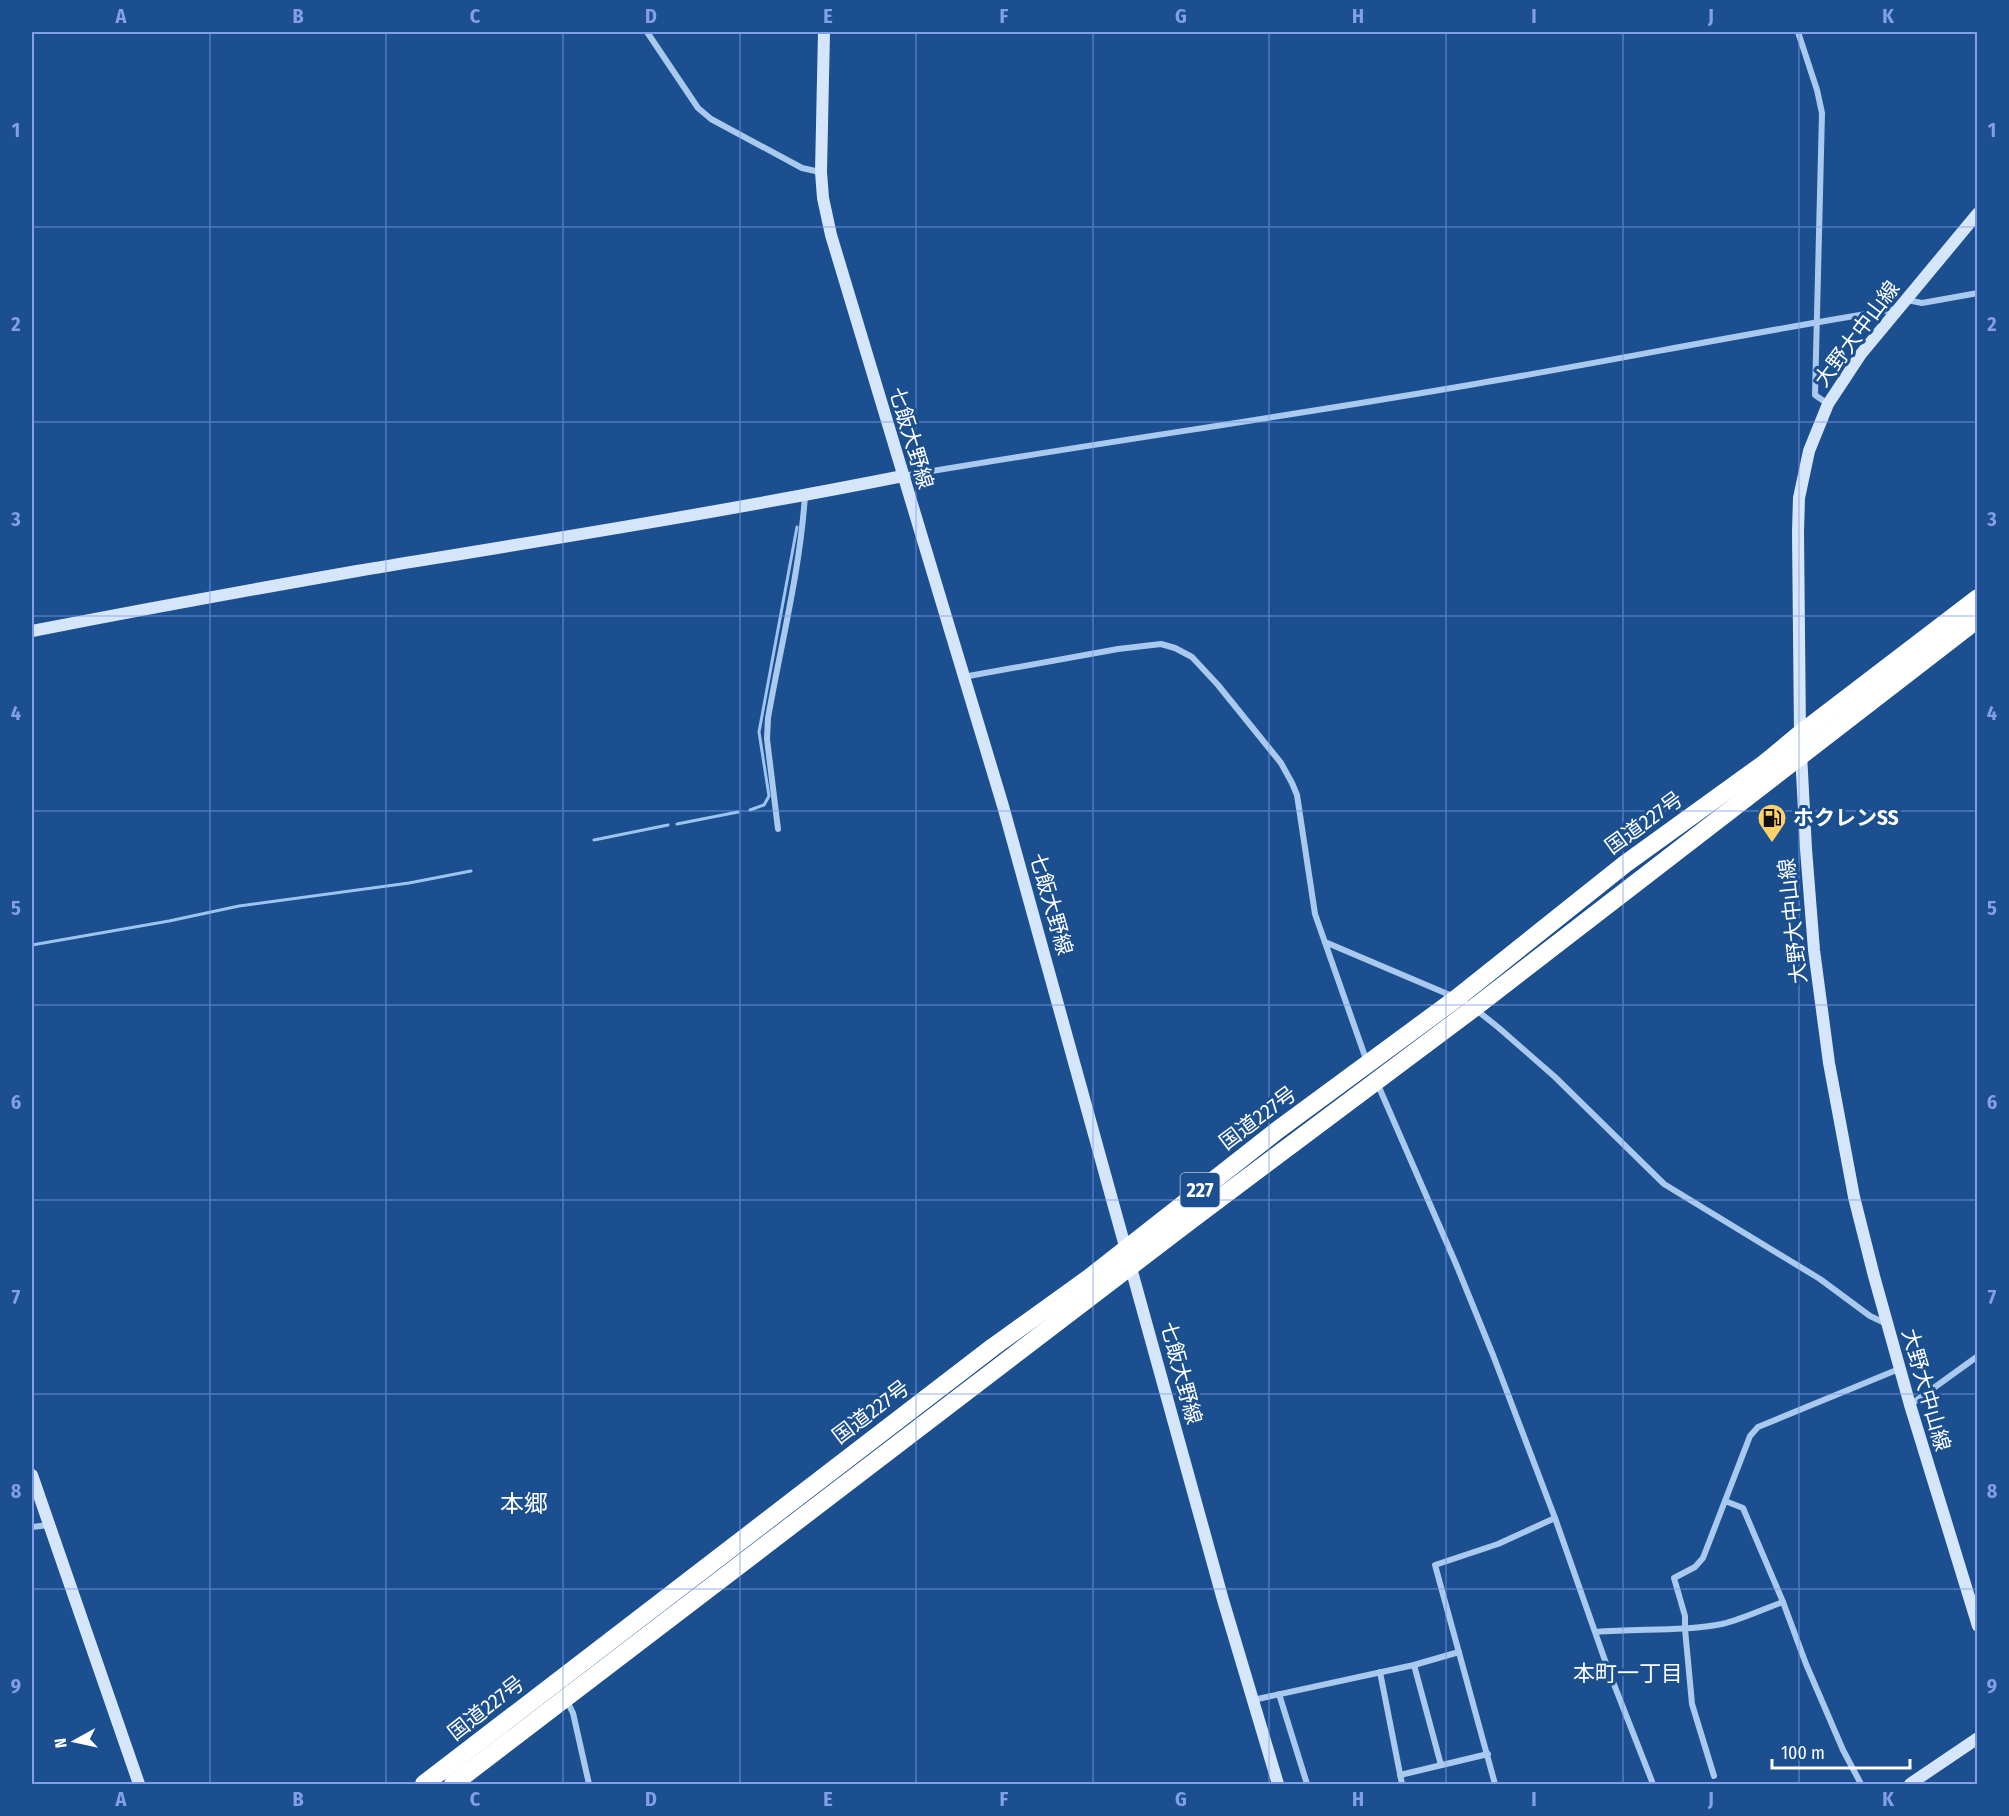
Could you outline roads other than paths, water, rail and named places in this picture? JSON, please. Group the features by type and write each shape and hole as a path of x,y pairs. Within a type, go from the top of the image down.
{"highway":[{"name":"国道227号","path":"1372,1073 1457,998 1625,864 1765,763 1977,598"},
{"name":"国道227号","path":"453,1785 566,1686 993,1347 1089,1278 1129,1257 1279,1129 1474,1008 1977,619"},
{"name":"国道227号","path":"424,1785 566,1686"}],"main road":[{"name":"七飯大野線","path":"824,32 821,172 823,198 831,235 1006,817 1252,1701 1278,1785"},
{"name":"大野大中山線","path":"1977,213 1861,354 1828,404 1809,451 1799,498 1798,532 1800,755 1814,950 1829,1063 1854,1197 1887,1324 1977,1626"},
{"path":"32,631 356,572 642,525 903,476"},
{"path":"32,1475 139,1785"},
{"path":"1910,1785 1977,1738"}],"street":[{"path":"647,32 698,108 711,119 802,168 821,172"},
{"path":"1798,32 1822,113 1815,395 1828,404"},
{"path":"903,476 1496,381 1977,293"},
{"path":"778,829 767,739 768,718 801,548 805,495"},
{"path":"963,677 1118,649 1161,644 1192,657 1218,685 1281,763 1297,795 1315,914 1372,1073 1485,1335 1653,1785"},
{"path":"1325,942 1457,998 1474,1008 1556,1077 1664,1184 1820,1279 1870,1316 1887,1324"},
{"path":"1910,1405 1977,1356"},
{"path":"1714,1776 1692,1704 1685,1616 1674,1578 1695,1567 1703,1558 1750,1436 1758,1427 1899,1369"},
{"path":"1725,1501 1743,1508 1783,1602 1806,1664 1843,1750 1861,1785"},
{"path":"1495,1785 1435,1565 1498,1544 1555,1518"},
{"path":"32,1527 49,1525"},
{"path":"1596,1632 1685,1629 1725,1623 1783,1602"},
{"path":"1252,1701 1414,1665 1459,1652"},
{"path":"1414,1665 1441,1765"},
{"path":"1380,1672 1402,1785"},
{"path":"566,1686 589,1785"},
{"path":"1279,1694 1306,1785"},
{"path":"1400,1775 1488,1754"}],"waterway":[{"path":"750,810 764,805 769,796 759,732 797,527"},
{"path":"677,824 738,812"},
{"path":"594,840 668,825"},
{"path":"32,945 239,906 409,883 471,871"}],"place":[{"name":"ホクレンSS","path":"1772,844"}],"district":[{"name":"本郷","path":"524,1504"},
{"name":"本町一丁目","path":"1628,1673"}]}
